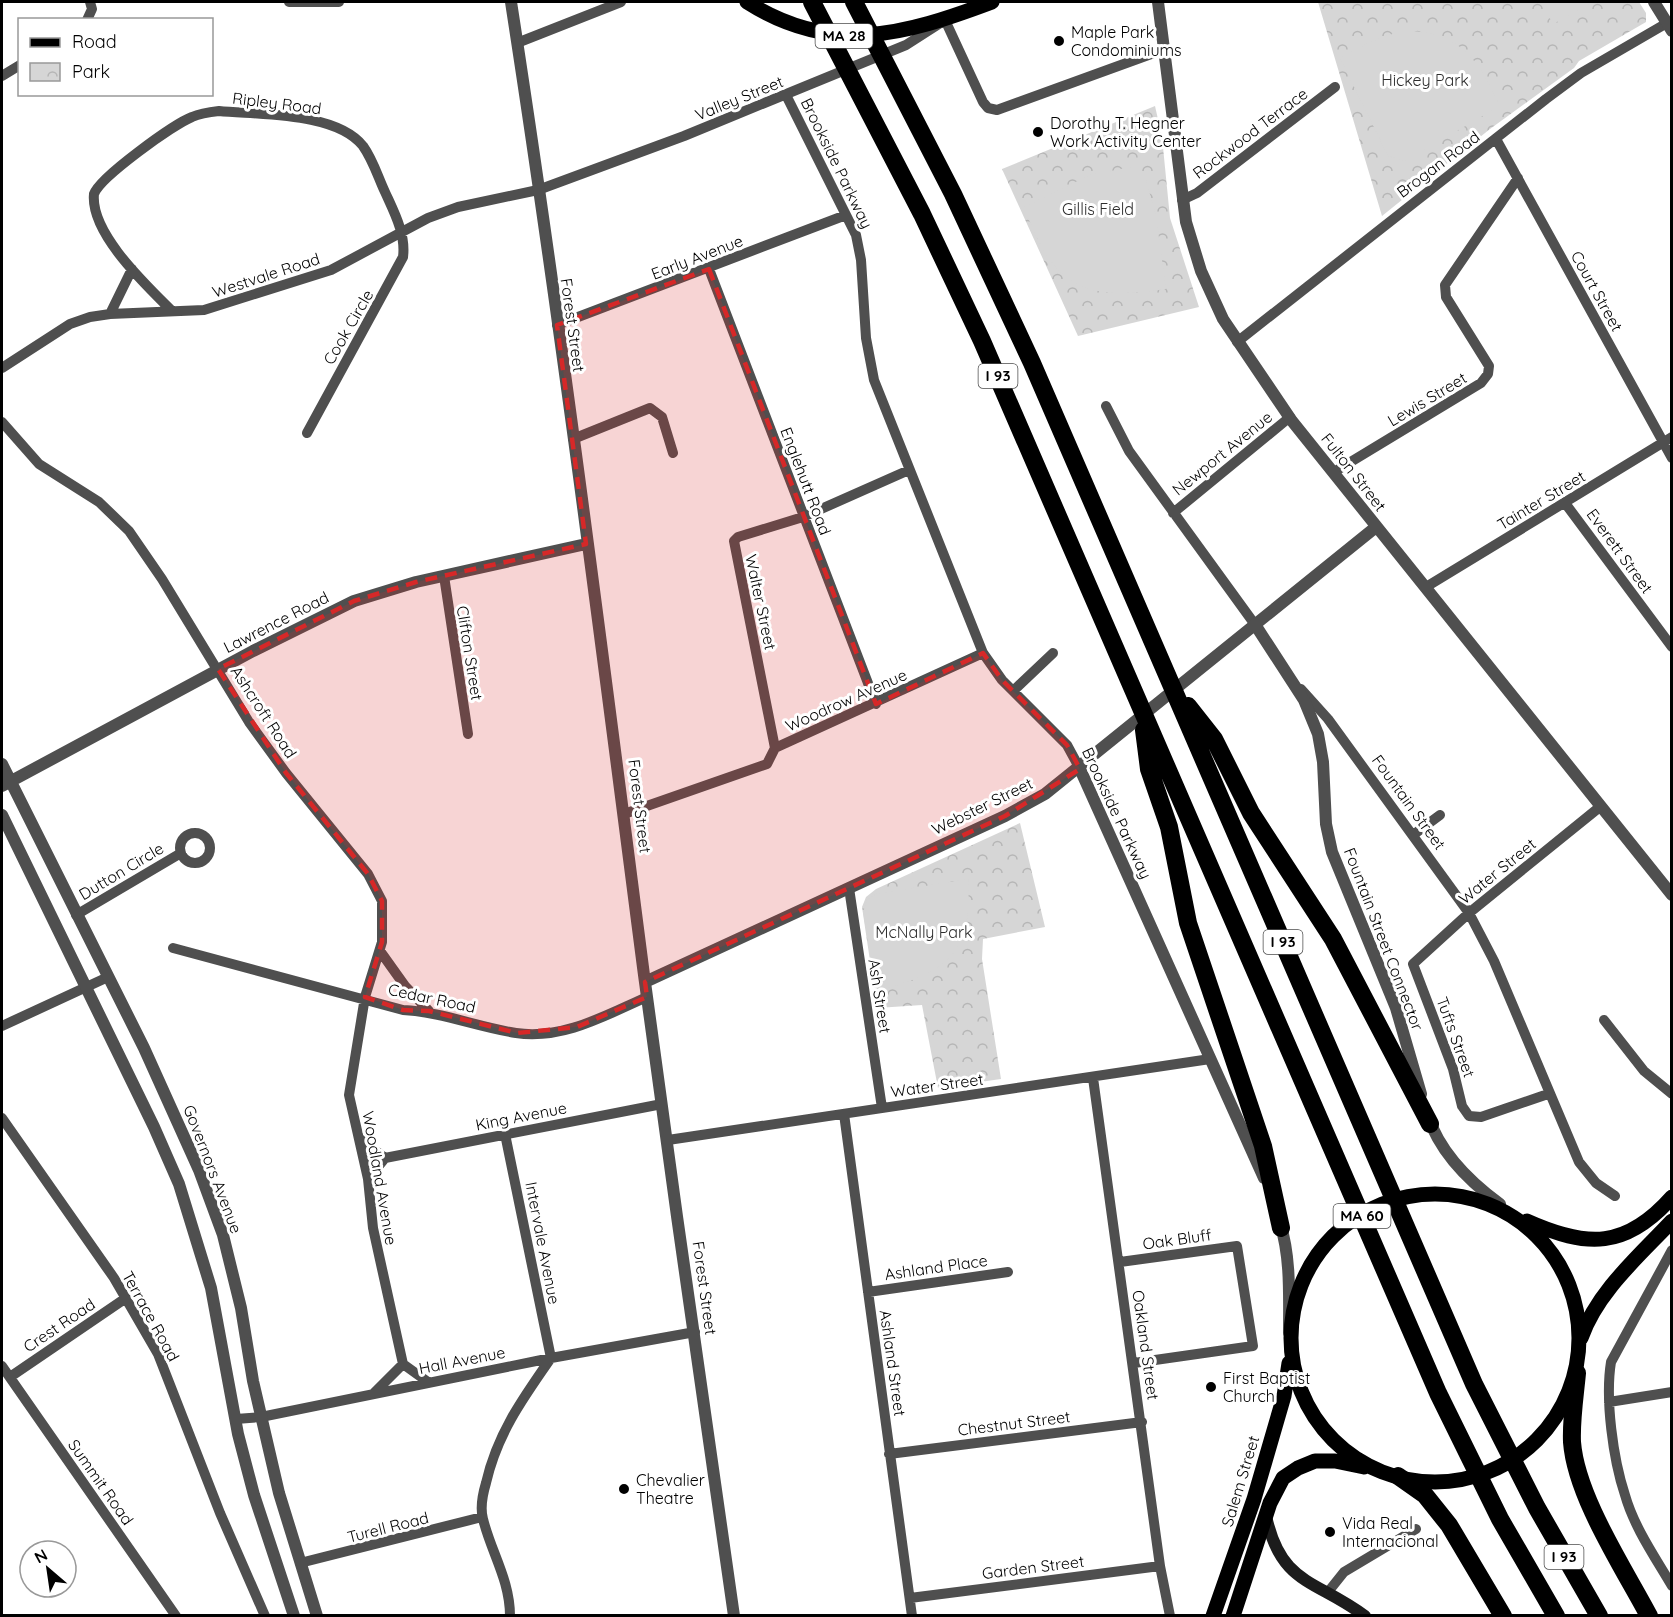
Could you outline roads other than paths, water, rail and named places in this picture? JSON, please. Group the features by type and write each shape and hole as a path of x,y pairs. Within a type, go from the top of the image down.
{"highway":[{"name":"I 93","path":"812,5 854,80 982,341 1141,707 1156,763 1342,1172 1455,1431 1497,1513 1556,1616"},
{"name":"I 93","path":"857,6 1013,321 1171,683 1195,723 1375,1157 1489,1415 1531,1497 1599,1616"},
{"path":"1195,723 1214,739 1256,821 1343,954 1431,1124"},
{"path":"1156,763 1188,923 1263,1146 1281,1228"},
{"path":"1577,1373 1572,1442 1578,1474 1648,1616"},
{"path":"1398,1476 1425,1495 1449,1525 1503,1616"}],"main road":[{"name":"MA 28","path":"747,2 790,25 835,36 898,32 945,20 992,2"},
{"name":"MA 60","path":"1290,1354 1289,1333 1308,1273 1327,1245 1361,1216 1402,1198 1443,1194 1500,1204 1523,1219 1577,1239 1595,1241 1614,1239 1633,1231 1671,1197"},
{"path":"1233,1616 1277,1486 1289,1473 1301,1466 1328,1461 1373,1468 1437,1485 1473,1479 1508,1464 1544,1432 1577,1373 1579,1344 1576,1308 1567,1281 1553,1255 1523,1219"},
{"path":"1579,1344 1586,1325 1604,1296 1671,1221"},
{"path":"1290,1354 1296,1380 1319,1426 1337,1444 1373,1468"},
{"name":"Salem Street","path":"1213,1616 1257,1490 1284,1396 1290,1354"},
{"path":"1266,1516 1275,1548 1285,1563 1297,1574 1365,1616"}],"street":[{"path":"88,18 92,9 90,2"},
{"path":"288,2 339,2"},
{"name":"Forest Street","path":"511,2 586,544 605,658 647,997 734,1616"},
{"path":"518,43 621,2"},
{"name":"Fulton Street","path":"1158,2 1182,200 1194,250 1204,279 1237,342 1290,417 1376,527 1671,895"},
{"path":"1654,2 1669,27"},
{"path":"945,20 983,102 988,108 997,110 1165,49"},
{"name":"Valley Street","path":"538,190 786,95 906,45 945,20"},
{"name":"Brogan Road","path":"1237,342 1581,73 1669,27"},
{"path":"2,76 18,65"},
{"name":"Rockwood Terrace","path":"1182,200 1197,193 1335,87"},
{"name":"Brookside Parkway","path":"786,95 856,235 861,260 866,338 874,380 984,653 1013,691 1067,745 1080,769 1266,1183 1281,1228 1289,1281 1289,1333"},
{"name":"Ripley Road","path":"172,311 132,269 98,221 93,202 96,188 104,179 177,125 202,113 219,111 311,121 335,126 349,133 372,161 401,232"},
{"name":"Court Street","path":"1496,139 1667,440 1671,458"},
{"name":"Lewis Street","path":"1334,472 1481,383 1486,377 1489,366 1446,297 1444,285 1518,178"},
{"name":"Westvale Road","path":"2,368 70,324 110,314 204,310 324,273 401,232 458,207 538,190"},
{"name":"Early Avenue","path":"557,325 846,215"},
{"name":"Cook Circle","path":"307,434 402,262 404,244 401,232"},
{"path":"110,314 132,269"},
{"name":"Englehutt Road","path":"709,269 876,704"},
{"name":"Fountain Street","path":"1106,406 1129,451 1256,626 1281,666 1328,719 1469,913 1494,961 1548,1094 1582,1167 1596,1183 1615,1196"},
{"path":"573,439 644,408 650,408 662,417 673,453"},
{"name":"Newport Avenue","path":"1173,513 1290,417"},
{"name":"Ashcroft Road","path":"2,422 39,464 99,502 129,531 218,669 249,722 286,773 368,874 382,901 380,951 365,997"},
{"name":"Tainter Street","path":"1426,587 1667,440"},
{"name":"Walter Street","path":"776,748 733,546 738,537 803,517 909,470"},
{"name":"Everett Street","path":"1565,502 1671,647"},
{"name":"Webster Street","path":"645,981 1025,806 1080,769 1376,527"},
{"name":"Lawrence Road","path":"7,783 218,669 354,601 390,588 586,544"},
{"name":"Clifton Street","path":"444,576 468,734"},
{"name":"Woodrow Avenue","path":"624,814 767,764 776,748 984,653"},
{"path":"1013,691 1053,653"},
{"name":"Fountain Street Connector","path":"1281,666 1304,700 1318,734 1323,762 1326,824 1332,852 1396,1008 1431,1124 1456,1164 1479,1188 1500,1204"},
{"name":"Governors Avenue","path":"2,764 7,783 108,977 199,1170 223,1235 241,1308 261,1417 279,1492 317,1616"},
{"name":"Water Street","path":"1414,962 1469,913 1601,807"},
{"path":"2,815 154,1127 194,1226 212,1288 236,1419 254,1495 294,1616"},
{"path":"1413,835 1440,815"},
{"name":"Dutton Circle","path":"76,915 181,853"},
{"name":"Ash Street","path":"849,888 882,1108"},
{"name":"Cedar Road","path":"173,948 365,997 403,1010 429,1011 517,1033 555,1033 577,1027 647,997"},
{"path":"380,951 429,1011"},
{"name":"Tufts Street","path":"1414,962 1413,968 1453,1069 1462,1106 1469,1116 1475,1118 1548,1094"},
{"path":"2,1026 108,977"},
{"name":"Woodland Avenue","path":"365,997 349,1095 368,1179 373,1228 403,1364"},
{"path":"1604,1020 1644,1071 1671,1094"},
{"name":"Water Street","path":"668,1140 1210,1059"},
{"name":"Oakland Street","path":"1093,1077 1160,1566 1170,1616"},
{"name":"King Avenue","path":"385,1158 662,1104"},
{"name":"Ashland Street","path":"844,1114 912,1616"},
{"name":"Terrace Road","path":"2,1118 126,1298 158,1354 220,1513 265,1616"},
{"name":"Intervale Avenue","path":"505,1134 551,1358"},
{"path":"360,1139 385,1158 368,1179"},
{"name":"Oak Bluff","path":"1120,1262 1237,1246 1253,1346 1134,1363"},
{"path":"1671,1250 1611,1362 1609,1402 1624,1495 1671,1586"},
{"name":"Ashland Place","path":"868,1292 1008,1272"},
{"name":"Crest Road","path":"10,1377 126,1298"},
{"name":"Hall Avenue","path":"236,1419 261,1417 428,1382 695,1332"},
{"path":"510,1616 510,1596 482,1517 483,1494 492,1455 514,1410 551,1358"},
{"path":"374,1393 403,1364 428,1382"},
{"name":"Summit Road","path":"2,1366 176,1616"},
{"path":"1609,1402 1671,1392"},
{"name":"Chestnut Street","path":"889,1454 1142,1422"},
{"name":"Turell Road","path":"300,1563 482,1517"},
{"path":"1328,1592 1344,1572 1416,1529"},
{"name":"Garden Street","path":"910,1598 1160,1566"}],"place":[{"name":"Maple Park Condominiums","path":"1059,41"},
{"name":"Dorothy T. Hegner Work Activity Center","path":"1038,132"},
{"name":"First Baptist Church","path":"1211,1387"},
{"name":"Chevalier Theatre","path":"624,1489"},
{"name":"Vida Real Internacional","path":"1330,1532"}],"park label":[{"name":"Hickey Park","path":"1425,80"},
{"name":"Gillis Field","path":"1098,209"},
{"name":"McNally Park","path":"924,932"}]}
